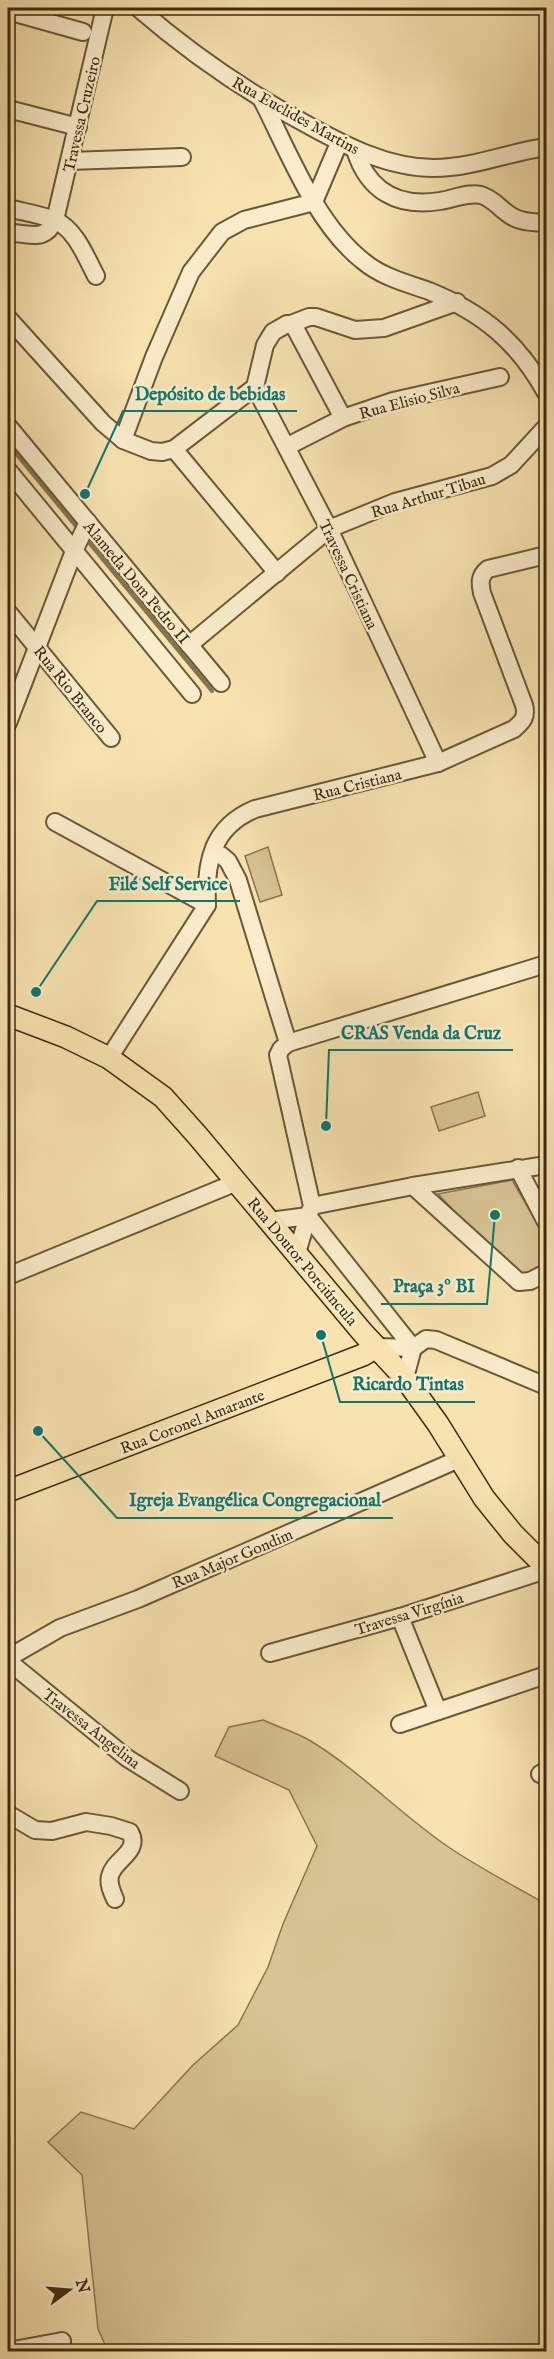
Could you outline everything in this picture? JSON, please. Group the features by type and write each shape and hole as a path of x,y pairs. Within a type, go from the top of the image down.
{"main road":[{"name":"Rua Doutor Porciúncula","path":"8,1015 66,1037 109,1058 162,1097 405,1378 438,1424 484,1498 513,1534 546,1569"},
{"name":"Rua Coronel Amarante","path":"8,1491 363,1355 376,1347"}],"street":[{"name":"Travessa Cruzeiro","path":"55,220 105,8"},
{"name":"Rua Euclides Martins","path":"146,10 175,40 262,100 355,150 403,166 435,168 478,162 546,147"},
{"path":"8,11 82,32"},
{"path":"262,100 314,202 344,244 364,263 387,276 457,302 479,316 513,345 537,376 546,393"},
{"path":"8,109 78,127"},
{"path":"314,202 339,143"},
{"path":"355,150 363,172 375,187 387,194 423,202 470,194 479,195 493,201 517,220 546,223"},
{"path":"70,161 182,157"},
{"path":"123,440 154,357 191,272 222,232 244,220 314,202"},
{"path":"8,208 55,220 75,238 96,276"},
{"path":"8,233 43,235 51,230 55,220"},
{"path":"8,318 103,423 123,440 151,451 174,449 255,387 265,345 273,332 283,325 316,317 355,330 371,329 403,323 457,302"},
{"path":"291,324 343,418"},
{"name":"Rua Elisio Silva","path":"288,446 343,418 393,401 500,377"},
{"name":"Travessa Cristiana","path":"255,387 288,446 329,529 438,763"},
{"name":"Alameda Dom Pedro II","path":"8,426 192,694"},
{"name":"Rua Arthur Tibau","path":"189,645 329,529 395,502 492,476 511,465 546,427"},
{"path":"174,449 277,573"},
{"name":"Alameda Dom Pedro II","path":"8,470 81,535 189,645 221,683"},
{"path":"9,718 81,535"},
{"name":"Rua Cristiana","path":"207,905 206,883 210,854 225,829 241,815 255,809 438,763 514,729 522,722 526,714 524,705 482,593 480,581 483,573 488,569 546,555"},
{"name":"Rua Rio Branco","path":"8,612 111,738"},
{"path":"55,822 207,905 109,1058"},
{"path":"221,855 228,861 238,880 288,1043"},
{"path":"413,1348 310,1211 278,1055 288,1043 546,963"},
{"path":"270,1221 413,1186 546,1165"},
{"path":"518,1168 546,1222"},
{"path":"8,1276 237,1182"},
{"path":"413,1186 519,1282 530,1281 546,1273"},
{"path":"297,1253 310,1211"},
{"path":"376,1347 413,1348 426,1339 436,1340 546,1386"},
{"path":"405,1378 413,1348"},
{"name":"Rua Major Gondim","path":"8,1660 60,1628 138,1599 459,1459"},
{"name":"Travessa Virgínia","path":"270,1653 400,1617 546,1569"},
{"path":"400,1617 438,1711"},
{"name":"Travessa Angelina","path":"8,1660 127,1758 180,1791"},
{"path":"400,1724 546,1675"},
{"path":"8,1814 35,1830 52,1831 86,1822 126,1829 130,1832 133,1841 131,1848 111,1871 109,1878 115,1899"},
{"path":"8,2351 62,2346"}],"shaded area":[{"path":"268,847 282,895 260,902 245,856"},
{"path":"478,1092 485,1116 439,1131 431,1107"},
{"path":"512,1180 546,1239 546,1263 523,1275 477,1235 438,1194"},
{"path":"263,1720 304,1737 362,1778 447,1846 546,1904 546,2351 108,2351 98,2329 82,2175 48,2142 81,2112 134,2129 193,2065 238,2025 268,1967 283,1924 317,1846 289,1790 215,1756 229,1727"}],"waterway":[{"path":"8,444 80,531"},
{"path":"86,539 212,691"}],"place":[{"name":"Depósito de bebidas","path":"85,494"},
{"name":"Filé Self Service","path":"36,992"},
{"name":"CRAS Venda da Cruz","path":"326,1126"},
{"name":"Praça 3º BI","path":"495,1215"},
{"name":"Ricardo Tintas","path":"321,1335"},
{"name":"Igreja Evangélica Congregacional","path":"38,1431"}]}
